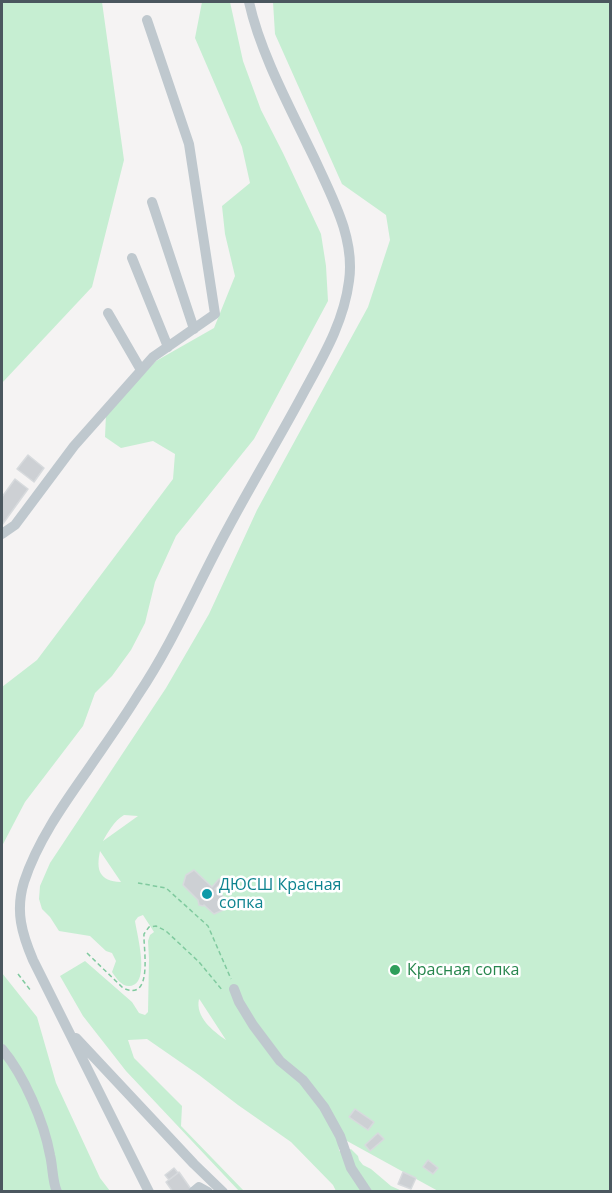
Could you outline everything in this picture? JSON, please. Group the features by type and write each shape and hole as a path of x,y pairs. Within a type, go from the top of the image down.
{"street":[{"path":"149,1191 33,960 23,936 21,898 31,863 52,824 169,645 226,531 333,338 345,303 349,280 349,252 343,226 263,48 249,2"},
{"path":"2,534 15,525 74,446 153,357 215,314 189,144 147,20"},
{"path":"152,202 194,329"},
{"path":"132,258 168,347"},
{"path":"108,313 141,370"},
{"path":"234,989 253,1025 280,1061 303,1080 330,1115 351,1168 365,1190"},
{"path":"62,1021 98,1063 222,1191"},
{"path":"2,1049 33,1103 44,1130 57,1191"},
{"path":"193,1191 199,1187 208,1191"}],"path":[{"path":"87,953 123,988 134,990 142,984 145,975 144,934 149,927 156,926 166,931 185,948 226,993 231,994 234,989 208,926 166,888 138,883"},
{"path":"18,974 31,991"}],"green space":[{"path":"2,2 102,2 124,160 92,287 2,383"},
{"path":"202,2 230,2 243,61 261,110 321,234 328,301 254,439 176,536 155,582 145,623 131,650 112,676 95,693 83,726 25,802 2,846 2,687 37,660 173,479 175,454 153,441 121,448 105,437 106,414 156,361 214,328 235,276 225,234 222,206 250,183 242,147 195,38"},
{"path":"273,2 610,2 610,1191 438,1191 338,1136 339,1151 351,1149 363,1165 391,1186 402,1191 336,1191 333,1185 291,1142 199,1075 147,1039 128,1040 134,1058 182,1106 181,1126 244,1191 239,1191 126,1071 83,1016 60,976 85,961 132,1002 139,1013 145,1015 148,1012 148,941 154,932 143,915 135,921 141,958 140,977 136,983 127,986 120,982 112,972 116,961 112,953 106,951 90,936 59,931 42,909 39,899 40,886 50,863 166,688 209,614 257,510 368,307 390,240 386,215 342,184 275,34","holes":["124,815 138,816 103,841 114,823","100,851 121,882 104,877 98,864","199,999 226,1040 206,1023 198,1006"]},
{"path":"2,973 37,1017 56,1083 100,1178 110,1191 2,1191"}],"building":[{"path":"28,455 44,468 34,482 17,469"},
{"path":"15,479 28,489 2,525 2,497"},
{"name":"ДЮСШ Красная сопка","path":"194,870 212,887 219,879 222,882 215,889 227,900 223,910 214,914 204,905 199,905 198,900 183,885 186,875"},
{"path":"355,1109 374,1122 368,1130 349,1117"},
{"path":"378,1133 384,1139 370,1151 365,1145"},
{"path":"428,1160 438,1168 433,1174 423,1167"},
{"path":"174,1168 178,1173 169,1180 165,1175"},
{"path":"179,1172 193,1192 173,1192 166,1182"},
{"path":"403,1172 416,1178 411,1189 398,1184"}],"place":[{"name":"ДЮСШ Красная сопка","path":"207,894"},
{"name":"Красная сопка","path":"395,970"}]}
